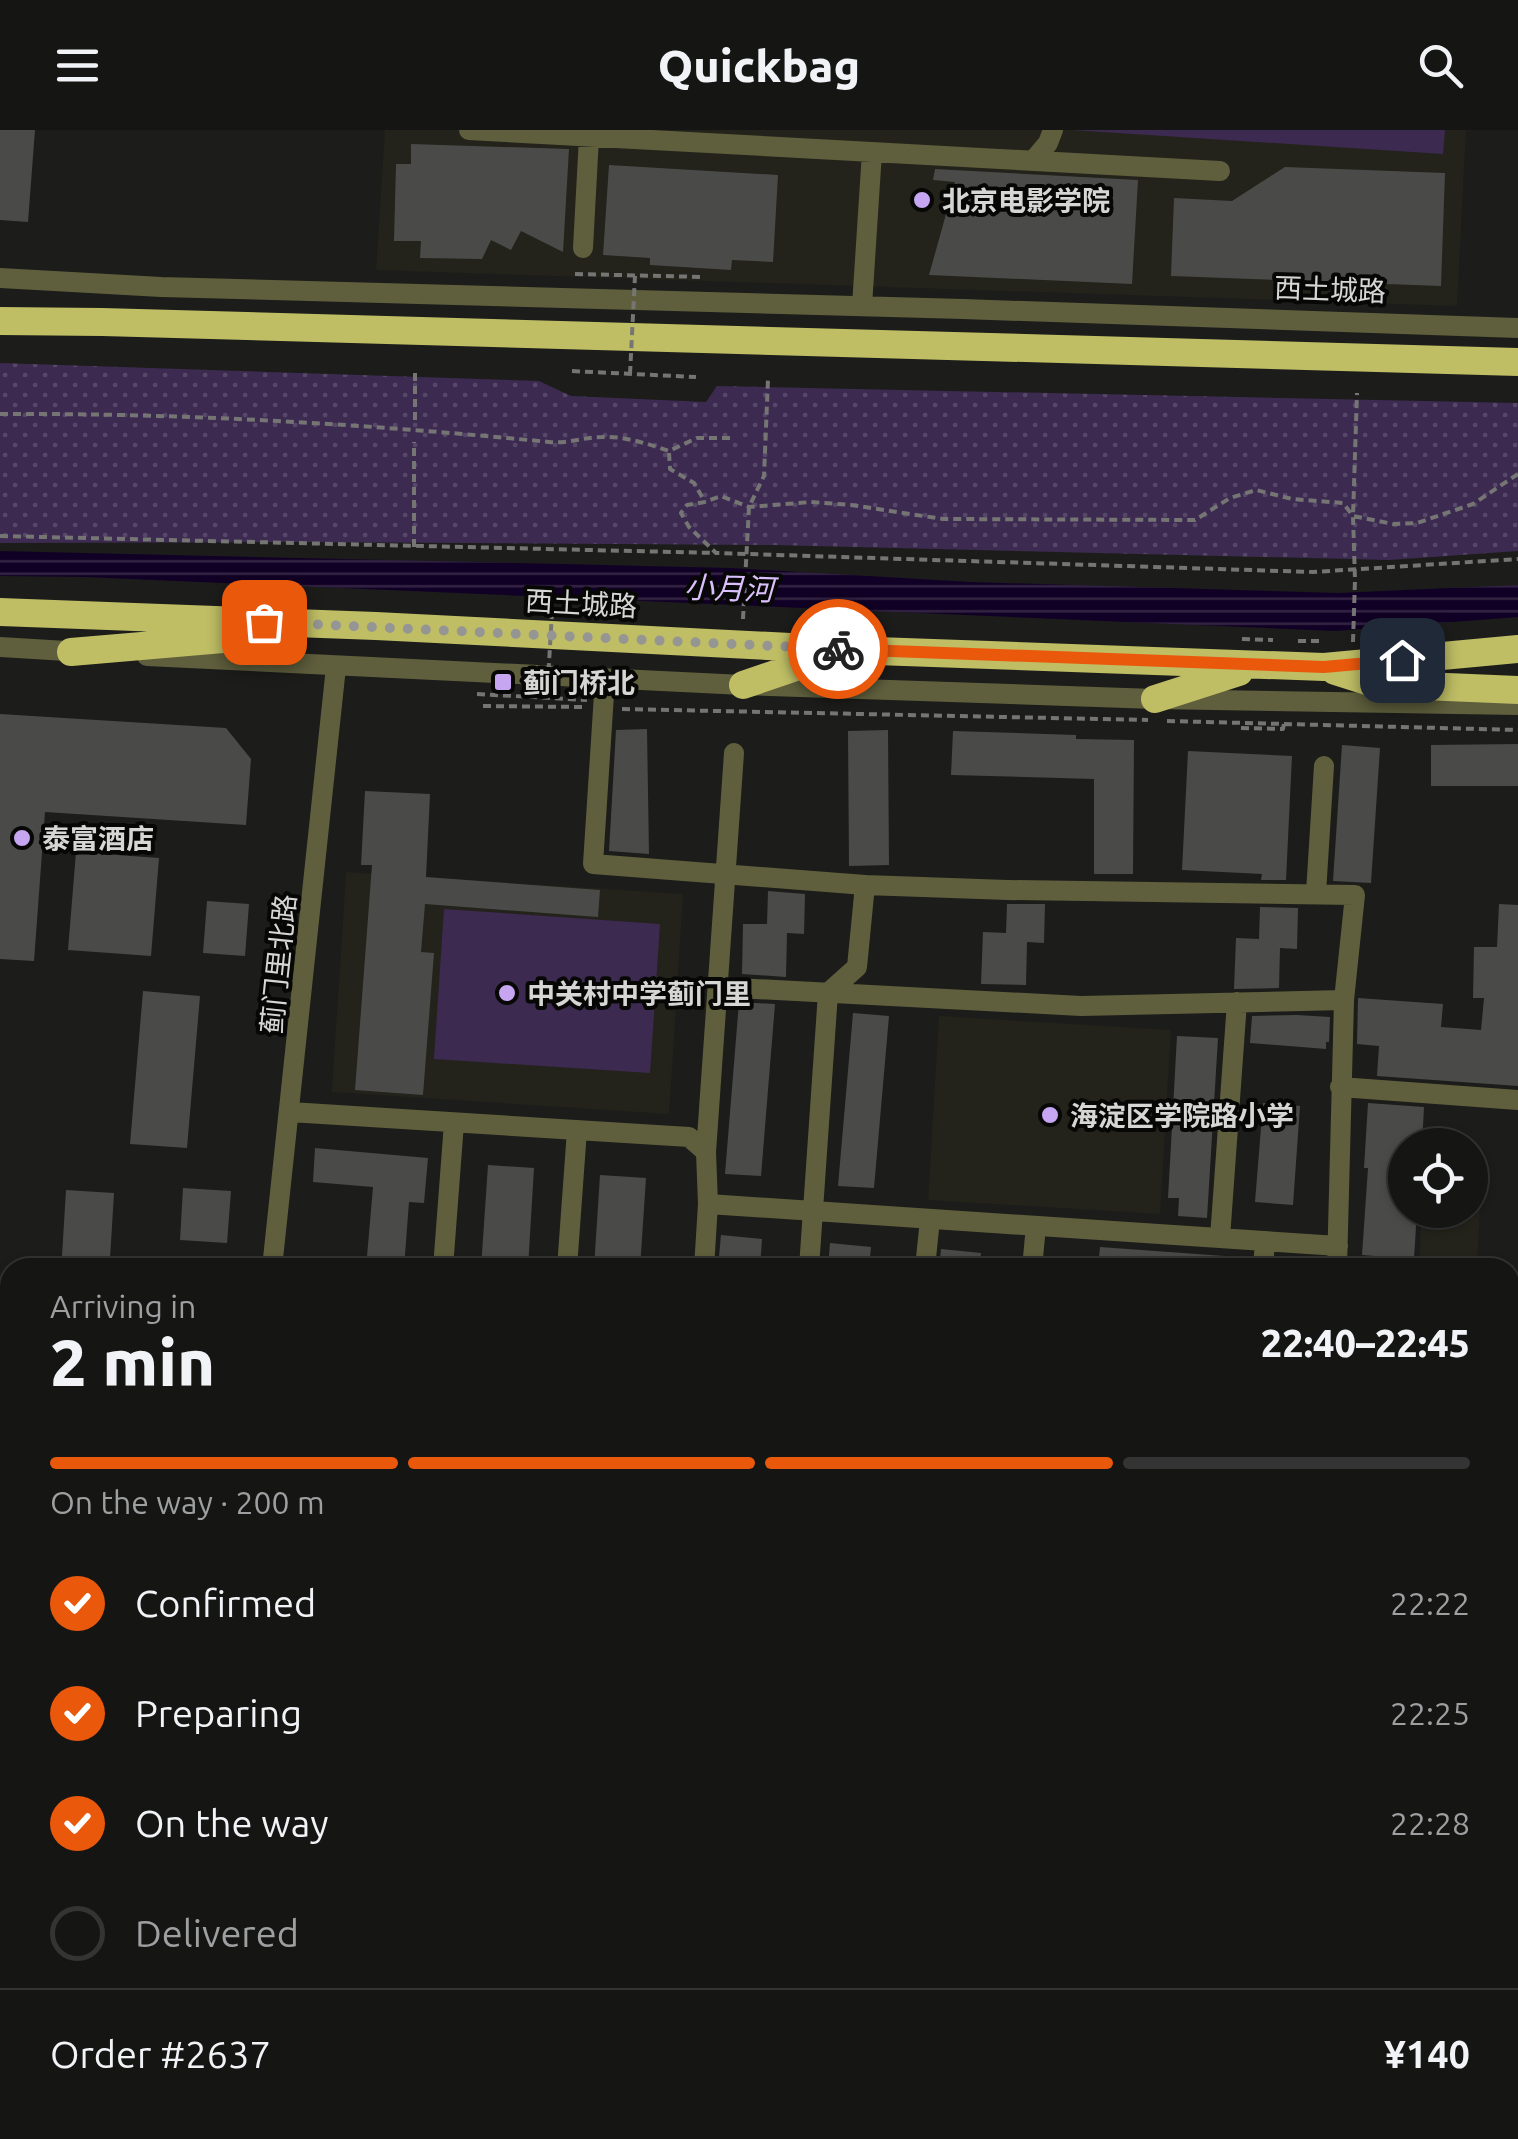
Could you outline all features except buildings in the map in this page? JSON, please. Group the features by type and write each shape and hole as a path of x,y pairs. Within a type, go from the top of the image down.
{"highway":[{"path":"0,308 102,322"},
{"path":"0,321 1518,362"},
{"path":"1460,361 1518,342"},
{"name":"西土城路","path":"0,612 1260,666 1323,654 1518,649"},
{"path":"71,652 376,626"},
{"path":"743,685 848,650"},
{"path":"1323,654 1376,684 1518,690"},
{"path":"1156,714 1260,666"}],"street":[{"path":"469,130 589,137 657,135 872,152 1220,171"},
{"path":"1033,161 1053,130"},
{"path":"582,248 589,137"},
{"path":"862,306 872,152"},
{"name":"西土城路","path":"0,278 181,288 1518,328"},
{"path":"0,647 743,685 1156,714 1518,706"},
{"name":"蓟门里北路","path":"273,1258 336,667"},
{"path":"605,679 595,704 593,864 865,885 1355,895 1344,1000 1338,1257 1265,1241 708,1204"},
{"path":"705,1258 706,1152 734,753"},
{"path":"1316,894 1324,766"},
{"path":"810,1258 828,992 856,967 865,885"},
{"path":"718,987 1081,1006 1344,1000"},
{"path":"1220,1238 1237,1002"},
{"path":"1340,1086 1518,1100"},
{"path":"290,1112 689,1137 706,1152"},
{"path":"444,1258 454,1122"},
{"path":"568,1258 577,1130"},
{"path":"926,1258 930,1219"},
{"path":"1033,1258 1036,1226"},
{"path":"1264,1258 1265,1241"}],"path":[{"path":"574,274 704,277"},
{"path":"630,374 635,276"},
{"path":"415,368 415,420"},
{"path":"572,372 696,377"},
{"path":"743,619 750,507 764,476 768,379"},
{"path":"1353,638 1357,393"},
{"path":"0,414 274,419 556,443 604,436 669,451 697,438 731,438"},
{"path":"414,442 414,547"},
{"path":"669,451 670,469 694,483 705,502"},
{"path":"716,554 689,527 681,513 687,505 721,496 750,507 810,502 943,520 1195,520 1230,498 1256,490 1292,500 1343,503 1352,516 1393,524 1417,523 1472,504 1518,474"},
{"path":"0,536 1313,572 1518,559"},
{"path":"548,697 552,612"},
{"path":"1242,639 1273,640"},
{"path":"1298,640 1323,654"},
{"path":"477,694 548,697 595,704"},
{"path":"483,706 595,704 1156,714 1284,723 1518,730"},
{"path":"1241,728 1283,729 1284,723"}],"shaded area":[{"name":"北京电影学院","path":"385,130 1466,130 1457,306 376,270"},
{"path":"1071,130 1445,130 1443,154"},
{"path":"0,363 539,381 571,396 706,402 717,386 1518,403 1518,551 1389,560 772,545 0,543"},
{"name":"中关村中学蓟门里","path":"346,872 683,894 669,1114 332,1092"},
{"path":"444,909 660,924 650,1073 434,1059"},
{"name":"海淀区学院路小学","path":"939,1016 1171,1030 1160,1214 928,1200"},
{"path":"1421,1228 1479,1228 1477,1258 1419,1258"}],"water":[{"name":"小月河","path":"0,551 731,568 971,582 1338,593 1518,585 1518,617 1335,631 0,576"}],"way so far":[{"path":"264,622 838,649"}],"place":[{"name":"北京电影学院","path":"922,200"},
{"name":"蓟门桥北","path":"503,682"},
{"name":"泰富酒店","path":"22,838"},
{"name":"中关村中学蓟门里","path":"507,993"},
{"name":"海淀区学院路小学","path":"1050,1115"}],"route":[{"path":"838,649 1260,666 1324,667 1402,660"}]}
